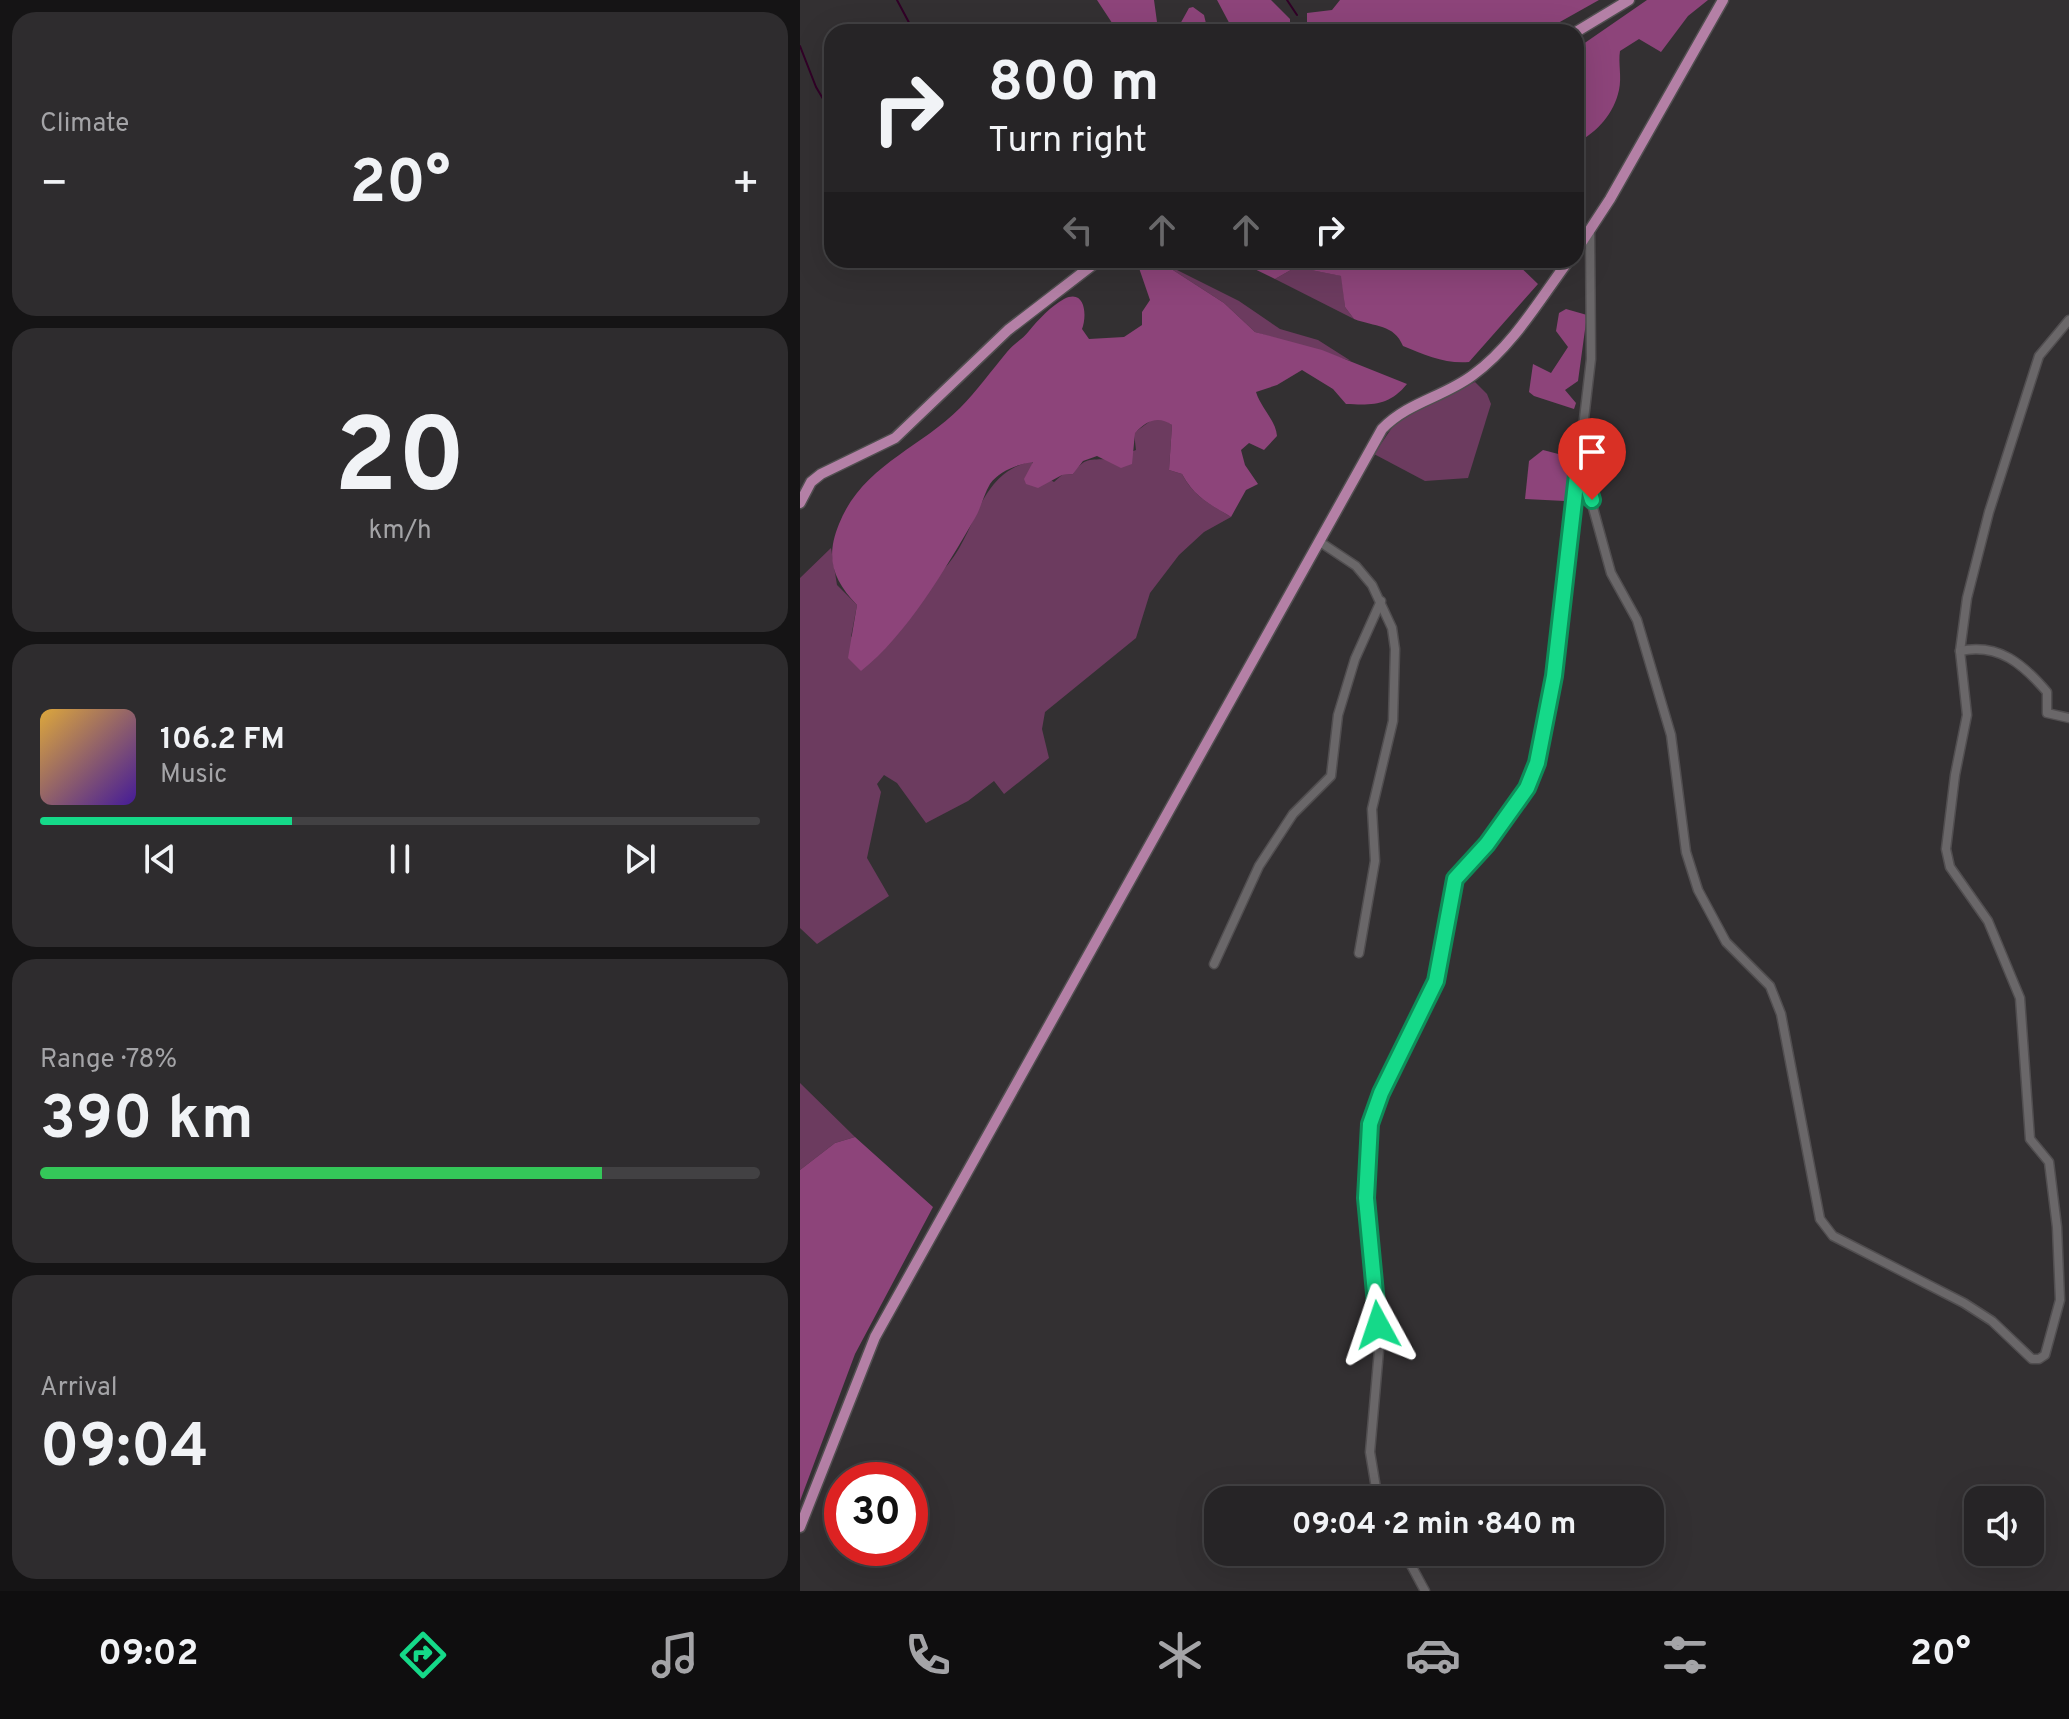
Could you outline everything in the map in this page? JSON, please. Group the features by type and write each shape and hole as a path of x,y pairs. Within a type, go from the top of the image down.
{"main road":[{"path":"1584,27 1629,0"},
{"path":"1584,240 1723,0"},
{"path":"800,503 811,482 821,474 895,438 1032,308 1088,268"},
{"path":"800,1527 875,1337 1382,429 1404,410 1471,377 1484,366 1518,330 1563,268"}],"street":[{"path":"1376,1486 1370,1452 1379,1350 1366,1198 1370,1124 1381,1093 1436,981 1455,879 1487,844 1527,788 1537,763 1554,676 1591,357 1590,231"},
{"path":"1579,457 1611,573 1637,620 1674,743 1686,852 1698,890 1726,942 1770,986 1781,1014 1820,1219 1833,1236 1983,1315 2025,1354 2039,1359 2045,1355 2060,1300 2057,1227 2049,1162 2030,1139 2020,998 1988,921 1950,867 1946,849 1955,775 1967,715 1960,651 1967,598 2039,356 2069,320"},
{"path":"1320,542 1356,566 1381,601 1392,628 1397,685 1393,721 1372,809 1375,861 1359,953"},
{"path":"1214,964 1259,866 1293,814 1331,776 1338,715 1355,659 1381,601"},
{"path":"1960,651 1992,650 2021,664 2047,692 2047,713 2069,718"},
{"path":"1412,1566 1425,1591"}],"shaded area":[{"path":"1097,0 1154,0 1160,24 1113,24"},
{"path":"1217,0 1271,0 1290,19 1290,24 1230,24"},
{"path":"1340,0 1599,0 1556,24 1307,24 1307,13 1332,10"},
{"path":"1647,0 1708,0 1688,16 1661,52 1639,39 1620,51 1617,98 1609,114 1584,139 1584,43"},
{"path":"1193,7 1204,15 1206,24 1180,24 1189,8"},
{"path":"1139,268 1170,268 1224,303 1255,332 1322,350 1407,384 1394,397 1380,403 1346,404 1333,389 1302,370 1277,385 1256,392 1277,436 1264,450 1249,443 1241,450 1245,465 1258,484 1246,490 1231,517 1198,495 1182,474 1169,470 1172,425 1162,420 1143,425 1135,433 1132,464 1121,468 1097,456 1083,461 1073,474 1062,475 1038,488 1026,484 1024,479 1033,462 1009,469 990,484 964,537 909,620 861,671 848,658 857,605 842,587 832,558 839,524 862,487 960,408 1009,349 1059,302 1071,297 1081,300 1084,311 1082,329 1089,339 1124,337 1142,325 1142,312 1150,300"},
{"path":"1170,268 1239,301 1280,329 1318,340 1351,361 1255,332 1224,303"},
{"path":"1252,268 1294,268 1275,279"},
{"path":"1294,268 1342,276 1345,307 1354,319 1275,279"},
{"path":"1301,268 1521,268 1538,284 1469,362 1452,362 1403,346 1389,330 1354,319 1345,307 1341,276"},
{"path":"1566,309 1587,315 1578,381 1565,390 1576,403 1574,409 1529,392 1533,364 1551,373 1568,347 1556,331 1559,313"},
{"path":"1475,382 1487,394 1491,404 1468,478 1425,481 1374,454 1398,419"},
{"path":"1153,419 1164,419 1172,425 1169,470 1182,474 1197,494 1231,517 1204,532 1179,555 1150,593 1136,638 1045,712 1042,729 1049,758 1004,794 994,781 968,801 926,823 897,783 884,775 877,784 881,792 867,858 889,896 817,944 800,928 800,578 831,548 837,585 857,605 851,637 942,571 964,540 988,491 1000,478 1014,468 1033,461 1031,468 1054,482 1062,475 1073,474 1088,460 1115,458 1136,450 1134,433"},
{"path":"1543,450 1570,457 1565,501 1525,499 1529,461"},
{"path":"800,1083 855,1137 835,1143 800,1170"},
{"path":"855,1137 933,1207 855,1354 800,1501 800,1170 835,1143"}],"waterway":[{"path":"897,0 910,24"},
{"path":"1287,0 1297,15"},
{"path":"800,46 824,100"}],"route":[{"path":"1378,1325 1366,1198 1370,1124 1381,1093 1436,981 1444,953 1450,895 1455,879 1487,844 1527,788 1537,763 1554,676 1579,457 1592,500"}]}
